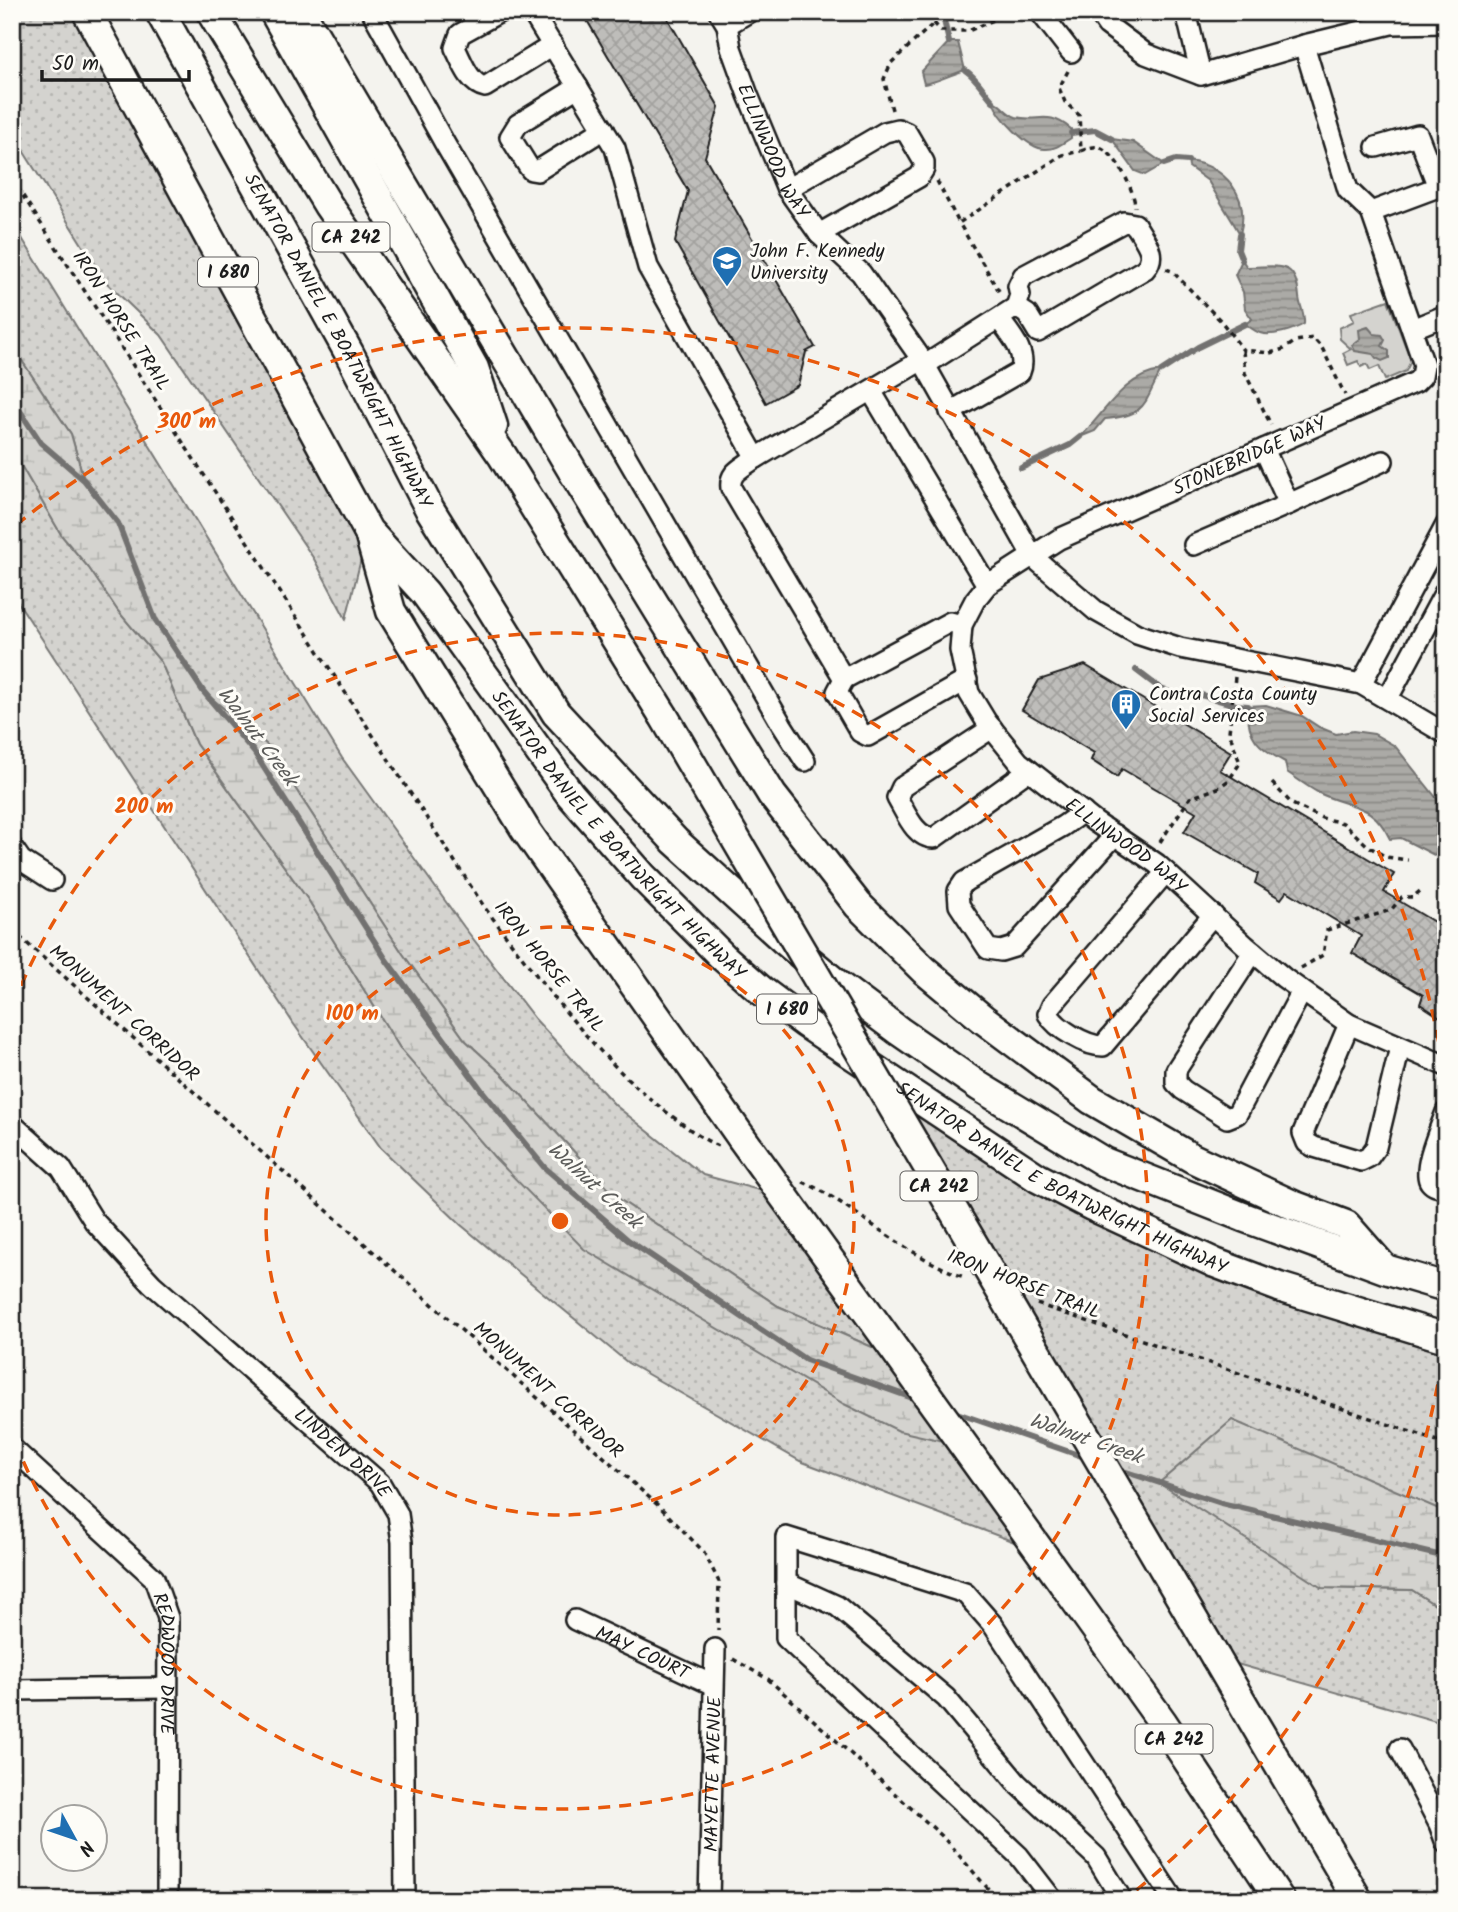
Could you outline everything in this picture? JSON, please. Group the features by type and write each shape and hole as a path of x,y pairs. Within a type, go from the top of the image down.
{"highway":[{"name":"SENATOR DANIEL E BOATWRIGHT HIGHWAY","path":"87,12 368,531 425,593 570,794 643,877 723,957 804,1023 1038,1178 1215,1263 1279,1287 1446,1338"},
{"name":"SENATOR DANIEL E BOATWRIGHT HIGHWAY","path":"160,12 349,353 429,508 556,713 675,841 783,939 898,1031 980,1087 1104,1162 1385,1269 1446,1287"},
{"name":"CA 242","path":"211,12 328,205 502,455 663,715 1357,1900"},
{"path":"274,12 474,368 502,455"},
{"path":"301,12 575,475 772,795 858,905 924,970 982,1019 1092,1100 1192,1158 1293,1205 1346,1225 1385,1269"},
{"name":"CA 242","path":"368,531 391,611 524,829 734,1143 1063,1583 1163,1723 1280,1900"}],"street":[{"path":"372,12 445,144 805,761"},
{"path":"500,12 460,34 454,48 472,79 479,85 485,87 552,46"},
{"path":"532,12 615,148 648,267 756,458"},
{"path":"723,19 749,12"},
{"path":"1040,12 1071,52"},
{"path":"1098,12 1107,25 1146,54 1201,75 1391,18 1446,23"},
{"path":"1186,12 1201,75"},
{"name":"ELLINWOOD WAY","path":"723,19 744,84 787,189 819,233 860,273 924,363 1033,557 1096,611 1137,634 1180,648 1361,684 1446,734"},
{"name":"STONEBRIDGE WAY","path":"1033,557 1059,539 1416,382 1422,376 1424,365 1371,212 1348,190 1304,45"},
{"path":"578,87 518,124 510,137 531,170 537,171 604,130"},
{"path":"787,189 886,132 898,129 907,133 924,162 924,169 919,177 819,233"},
{"path":"1371,212 1443,185 1418,135 1376,147"},
{"path":"844,680 731,488 733,473 1008,312 1020,295 1018,286 1023,276 1124,222 1135,224 1153,255 1152,262 1145,269 1038,332 1027,314 1008,312"},
{"path":"950,412 1020,372 1023,365 1021,355 1008,312"},
{"path":"1412,329 1445,315"},
{"path":"871,391 987,585"},
{"path":"1271,446 1289,504"},
{"path":"1194,545 1382,461"},
{"path":"1361,684 1446,525"},
{"path":"967,680 869,736 860,733 837,692 844,680 950,622 962,625 975,600 987,585 1033,557"},
{"path":"1388,698 1446,590"},
{"name":"ELLINWOOD WAY","path":"962,625 960,650 969,693 1019,762 1083,812 1149,858 1253,952 1302,991 1349,1024 1446,1066"},
{"path":"992,728 902,787 897,798 918,831 926,838 934,838 1029,770"},
{"path":"1083,812 964,882 958,891 958,905 988,949 1001,951 1014,947 1115,835"},
{"path":"12,847 21,860 52,880"},
{"path":"1166,872 1052,1004 1048,1014 1053,1022 1093,1046 1103,1046 1213,915"},
{"path":"1253,952 1176,1070 1176,1083 1183,1090 1227,1118 1237,1114 1302,991"},
{"path":"1349,1024 1303,1133 1307,1143 1314,1147 1361,1161 1369,1157 1376,1147 1399,1047"},
{"path":"1446,1112 1426,1171 1429,1181 1446,1188"},
{"name":"LINDEN DRIVE","path":"12,1124 61,1168 94,1221 152,1284 380,1483 398,1514 402,1542 405,1900"},
{"name":"REDWOOD DRIVE","path":"12,1448 154,1578 168,1618 167,1900"},
{"path":"1053,1900 1019,1856 786,1638 786,1537 965,1593 993,1625 1174,1900"},
{"path":"786,1583 837,1606 946,1698 1017,1783 1096,1857 1122,1900"},
{"name":"MAY COURT","path":"575,1620 713,1685"},
{"name":"MAYETTE AVENUE","path":"709,1900 715,1649"},
{"path":"12,1690 167,1688"},
{"path":"1400,1749 1446,1843"}],"path":[{"path":"934,12 934,23 941,31 968,31 1012,12"},
{"path":"898,129 884,79 891,63 934,23"},
{"path":"1071,52 1069,69 1059,89 1065,102 1079,115 1081,151"},
{"path":"959,223 1062,155 1097,147 1111,153 1135,196 1135,224"},
{"path":"924,169 937,180 1008,312"},
{"name":"IRON HORSE TRAIL","path":"12,179 485,908 568,1016 638,1089 701,1139 734,1143"},
{"path":"1152,262 1172,271 1221,321 1243,350 1245,373 1271,446"},
{"path":"1243,350 1270,353 1284,349 1296,341 1312,338 1322,348 1353,410"},
{"path":"1149,858 1190,798 1218,789 1229,780 1240,762 1229,732 1231,699"},
{"path":"1272,782 1292,804 1322,818 1343,823 1368,846 1386,857 1408,860"},
{"path":"1284,978 1323,955 1327,930 1391,910 1402,897 1413,897 1420,891"},
{"name":"MONUMENT CORRIDOR","path":"12,930 660,1507 704,1552 719,1582 719,1629 715,1649"},
{"name":"IRON HORSE TRAIL","path":"799,1180 820,1189 944,1270 974,1281"},
{"name":"IRON HORSE TRAIL","path":"1031,1302 1446,1444"},
{"path":"715,1649 768,1679 942,1836 998,1900"}],"green space":[{"path":"12,12 87,12 368,531 346,619 314,559 161,335 105,281 12,133"},
{"path":"12,222 342,758 464,927 535,1019 615,1105 703,1175 785,1197 902,1360 778,1306 616,1197 502,1074 465,1040 403,954 267,745 203,691 155,619 118,523 84,480 71,434 12,346"},
{"path":"1388,300 1411,361 1406,371 1385,380 1379,366 1370,370 1367,364 1361,367 1358,361 1348,365 1343,353 1351,349 1340,339 1339,328 1354,321 1351,313"},
{"path":"12,346 71,434 84,480 118,523 155,619 203,691 267,745 403,954 465,1040 502,1074 616,1197 778,1306 902,1360 965,1446 899,1431 844,1404 584,1249 495,1158 400,1048 309,901 196,744 161,662 118,611 89,568 62,536 12,450"},
{"path":"12,450 62,536 89,568 118,611 161,662 196,744 309,901 400,1048 965,1446 1041,1552 800,1461 628,1363 461,1225 381,1148 293,1023 12,593"},
{"path":"894,1084 1092,1206 1446,1338 1446,1512 1441,1510 1322,1588 1412,1590 1446,1612 1446,1724 1216,1658"},
{"path":"1232,1420 1446,1512 1446,1612 1412,1590 1322,1588 1159,1483"}],"shaded area":[{"path":"949,42 958,42 965,70 924,84 921,72"},
{"path":"993,101 1016,117 1049,118 1063,123 1071,129 1071,138 1059,146 1038,148 1015,131"},
{"path":"1112,139 1133,142 1164,164 1145,175 1135,171"},
{"path":"1188,161 1214,169 1232,185 1241,207 1240,234 1208,181 1189,167"},
{"path":"1242,260 1247,267 1276,266 1284,268 1294,276 1304,324 1289,331 1265,334 1245,324 1252,319 1245,309 1243,292 1235,275"},
{"path":"1368,327 1374,334 1382,335 1385,340 1382,346 1389,351 1389,358 1382,361 1373,354 1355,351 1352,345 1360,339 1359,330"},
{"path":"1161,371 1147,400 1137,411 1105,419 1095,431 1080,437 1125,388 1148,374"},
{"path":"1266,705 1302,716 1336,734 1353,731 1374,734 1395,746 1446,810 1446,861 1401,838 1390,839 1376,818 1368,812 1319,793 1287,772 1285,762 1261,747 1249,726 1248,706"}],"building":[{"name":"John F. Kennedy University","path":"582,12 664,12 719,107 705,157 815,347 806,352 798,385 766,403 675,242 688,191"},
{"path":"1085,665 1231,752 1220,770 1394,874 1384,892 1446,929 1446,1021 1420,1004 1423,995 1352,953 1361,936 1287,891 1281,899 1255,883 1258,874 1184,832 1196,812 1122,769 1117,777 1091,760 1094,753 1022,710 1039,680"}],"waterway":[{"path":"942,12 949,42"},
{"path":"965,70 993,101"},
{"path":"1071,133 1095,130 1112,139"},
{"path":"1164,164 1176,160 1188,161"},
{"path":"1240,234 1238,250 1242,260"},
{"path":"1161,371 1198,347 1245,324"},
{"name":"Walnut Creek","path":"12,399 41,443 84,480 118,523 155,619 203,691 254,752 387,961 483,1092 544,1167 628,1240 806,1360 918,1400"},
{"path":"1021,468 1070,445 1080,437"},
{"path":"1136,670 1161,689 1173,693 1194,693 1248,706"},
{"name":"Walnut Creek","path":"951,1411 1087,1458"},
{"name":"Walnut Creek","path":"1117,1469 1221,1503 1446,1557"}],"place":[{"name":"John F. Kennedy University","path":"727,288"},
{"name":"Contra Costa County Social Services","path":"1126,731"}]}
